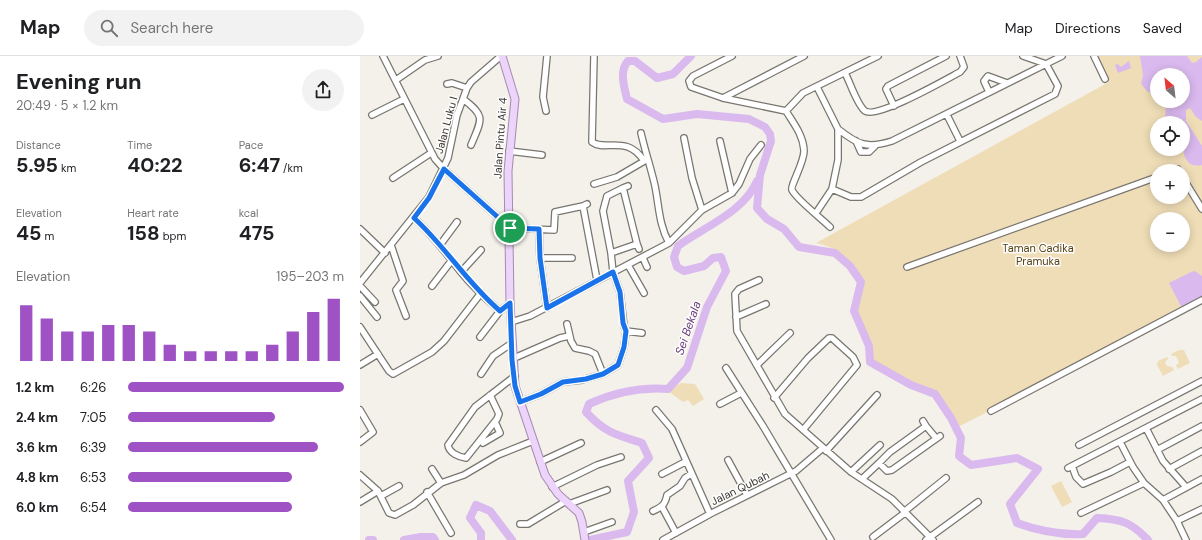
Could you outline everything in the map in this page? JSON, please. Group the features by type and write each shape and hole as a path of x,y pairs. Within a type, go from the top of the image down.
{"main road":[{"name":"Jalan Pintu Air 4","path":"498,57 515,99 509,151 510,303 512,360 516,394 545,475 552,487 579,513 584,535"}],"street":[{"path":"383,56 431,153 444,169 510,228 554,230 555,212 585,205 597,280"},
{"path":"396,80 425,60 438,56"},
{"path":"546,111 543,97 547,56"},
{"path":"594,56 592,142 597,145 622,145 630,148 645,160"},
{"path":"732,56 693,76 689,82 693,89 723,98 786,111 802,137 804,152 800,170 792,184 791,189 796,196 830,227"},
{"path":"723,98 804,56"},
{"path":"786,111 803,93 878,56"},
{"path":"894,106 886,89 888,86 946,56"},
{"path":"845,73 862,107 866,111 875,113 894,106 960,72 964,67 960,56"},
{"path":"832,189 851,197 861,197 889,179 960,141 1055,94 1058,86 1046,64 1024,56"},
{"path":"838,129 856,141 875,146 902,137 1062,56"},
{"path":"1094,56 1105,79"},
{"name":"Jalan Luku I","path":"360,283 429,198 444,169 467,88 471,82 498,57"},
{"path":"989,92 984,81 988,76 1007,83"},
{"path":"447,84 452,83 467,88"},
{"path":"816,213 832,189 838,160 838,129 817,87"},
{"path":"372,115 404,99"},
{"path":"463,99 477,110 480,116 477,131 471,145"},
{"path":"947,115 960,141"},
{"path":"640,133 645,160 655,188 657,207 663,229 669,243"},
{"path":"684,138 692,178 702,210"},
{"path":"720,141 732,193"},
{"path":"511,322 518,321 547,308 597,280 643,258 669,243 702,210 732,193 739,184 750,159 761,145"},
{"path":"509,151 542,155"},
{"path":"393,178 431,153"},
{"path":"594,184 617,176 645,160"},
{"path":"907,267 1150,179"},
{"path":"520,402 541,394 563,382 586,379 603,374 618,365 624,347 626,331 623,323 620,292 613,272 603,206 609,194 625,187 638,246 611,253"},
{"path":"1190,189 1202,209"},
{"path":"414,218 440,245 461,272 500,311"},
{"path":"440,245 457,222"},
{"path":"360,229 385,253"},
{"path":"539,229 540,258 547,308"},
{"path":"391,245 403,281 396,290 406,316"},
{"path":"461,272 481,250"},
{"path":"540,258 572,258"},
{"path":"643,258 648,267"},
{"path":"432,286 452,260"},
{"path":"628,265 644,293"},
{"path":"759,280 737,291 737,331 774,398 785,414 850,472 887,495 906,512 930,539 978,502"},
{"path":"360,286 374,302"},
{"path":"360,327 393,374 428,355 444,341 481,293"},
{"path":"360,296 376,317"},
{"path":"991,411 1202,300"},
{"path":"480,338 500,311 510,303"},
{"path":"736,317 766,304"},
{"path":"568,324 569,336 575,348 595,354 603,374"},
{"path":"626,331 642,333"},
{"path":"757,365 790,333"},
{"path":"512,360 560,338 569,336"},
{"path":"774,398 808,358 829,338 832,338 853,357 857,365 803,430"},
{"path":"481,374 493,356 512,343"},
{"path":"360,365 378,354"},
{"path":"726,368 831,540"},
{"path":"495,422 500,432 489,437 465,458 452,452 448,445 475,407 515,376"},
{"path":"1079,445 1202,381"},
{"path":"720,404 741,393"},
{"path":"475,449 495,422 498,414 490,395"},
{"name":"Jalan Qubah","path":"662,540 747,495 791,474 825,449 877,395"},
{"path":"1130,462 1083,484 1076,477 1070,467 1202,398"},
{"path":"360,410 373,432 360,442"},
{"path":"656,410 672,429 685,462 710,514"},
{"path":"862,479 878,463 890,452 924,424 938,437 892,470 887,471 878,463"},
{"path":"1157,450 1202,426"},
{"path":"1146,428 1169,469 1186,487"},
{"path":"360,475 380,493 389,513 395,515 413,505 427,492 441,483 464,475 498,455 533,441"},
{"path":"1120,442 1130,462 1144,483 1163,500 1177,521 1186,540"},
{"path":"540,462 581,443"},
{"path":"850,472 880,445"},
{"path":"1169,469 1202,451"},
{"path":"552,487 597,465 621,457"},
{"path":"728,460 747,495"},
{"path":"662,474 685,462"},
{"path":"432,469 441,483"},
{"path":"653,511 662,507 666,503 667,495 677,489 685,478 691,474"},
{"path":"873,537 906,512 946,478"},
{"path":"1163,500 1202,479"},
{"path":"1081,513 1144,483"},
{"path":"360,502 399,486"},
{"path":"520,524 528,524 568,503 607,490"},
{"path":"427,492 451,532"},
{"path":"662,507 676,533"},
{"path":"1177,521 1202,508"},
{"path":"584,535 612,522"}],"green space":[{"name":"Taman Cadika Pramuka","path":"1096,56 1202,56 1202,302 958,427 936,391 905,379 872,361 872,345 856,310 864,282 854,267 844,256 825,245 816,243 1109,82"},
{"path":"1179,350 1184,350 1190,363 1178,369 1176,365 1179,363 1176,356 1172,356 1171,354"},
{"path":"1167,357 1168,359 1165,362 1167,366 1172,367 1174,370 1163,376 1157,365 1158,361"},
{"path":"681,383 695,384 704,399 693,406 688,400 683,402 668,391"},
{"path":"1061,481 1072,502 1062,507 1051,486"}],"shaded area":[{"path":"1140,56 1187,56 1192,63 1196,62 1202,57 1202,121 1196,117 1190,108 1190,68 1150,68 1150,93 1141,84 1143,75"},
{"path":"1129,61 1131,68 1118,73 1115,65 1118,64 1121,67"},
{"path":"1166,108 1190,108 1186,110 1186,116 1165,116"},
{"path":"1190,127 1202,146 1202,165 1194,165 1189,163 1185,156 1190,156"},
{"path":"1195,271 1202,276 1202,298 1182,308 1169,283"}],"waterway":[{"path":"691,56 673,74 657,78 635,61 628,61 625,65 623,74 627,99 663,119 697,114 749,119 765,127 770,134 771,141 760,175 757,208 767,219 784,229 799,247 835,253 850,266 861,282 854,311 869,346 870,362 911,385 935,394 951,418 961,438 959,456 971,465 1017,458 1038,469 1010,504 1017,523 1049,532 1083,534 1097,518 1113,519 1131,525 1148,540"},
{"name":"Sei Bekala","path":"590,540 627,532 634,512 628,481 649,458 642,443 625,438 599,425 586,412 589,404 617,394 637,390 668,389 687,368 707,307 726,271 721,257 713,258 704,266 684,271 677,267 674,257 678,246 722,218 743,202 757,181"},
{"name":"Sei Bekala","path":"481,540 481,533 470,518 476,505 490,511 512,540"},
{"name":"Sei Bekala","path":"404,540 421,537 433,537 435,540"}],"route":[{"path":"444,169 510,228 539,229 540,258 547,308 613,272 620,292 623,323 626,331 620,361 614,369 586,379 563,382 541,394 520,402 516,394 512,360 513,346 510,303 500,311 492,304 461,272 429,232 414,218 429,198 444,169"}]}
